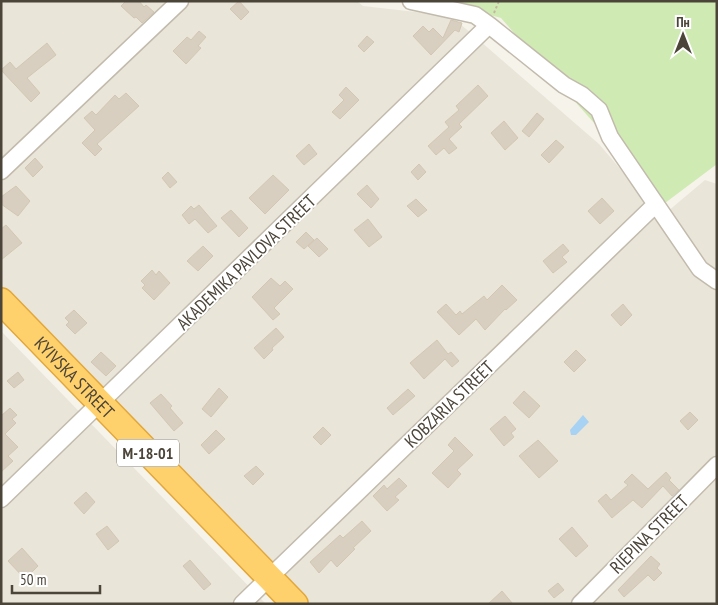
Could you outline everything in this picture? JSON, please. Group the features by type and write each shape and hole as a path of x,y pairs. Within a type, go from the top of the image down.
{"highway":[{"name":"KYIVSKA STREET","path":"1,300 295,604"}],"street":[{"path":"1,172 180,1"},
{"path":"411,1 475,15 564,85 582,95 599,110 610,137 700,269 717,281"},
{"name":"AKADEMIKA PAVLOVA STREET","path":"1,499 489,25"},
{"name":"KOBZARIA STREET","path":"242,604 656,204"},
{"name":"RIEPINA STREET","path":"580,604 717,465"}],"shaded area":[{"path":"1,1 357,1 363,6 451,16 599,144 661,217 705,180 717,184 717,604 306,604 1,288"},
{"path":"1,331 266,604 1,604"}],"green space":[{"path":"440,1 717,1 717,164 665,203 501,18"}],"water":[{"path":"583,415 589,422 576,435 571,435 570,430"}],"building":[{"path":"126,1 139,1 144,7 146,5 154,12 142,23 121,6"},
{"path":"239,1 249,12 241,20 230,9"},
{"path":"451,20 462,23 459,32 455,30 431,55 413,36 423,26 429,32 433,28 443,38"},
{"path":"199,31 206,37 198,46 201,48 186,64 173,51 187,37 191,40"},
{"path":"367,36 374,42 364,52 358,46"},
{"path":"47,43 56,55 27,78 40,93 31,102 1,70 10,62 16,69"},
{"path":"478,85 488,96 459,124 462,127 449,139 457,148 449,154 444,148 436,155 428,146 449,127 445,122 459,110 456,106"},
{"path":"346,87 359,100 340,119 332,112 344,100 339,95"},
{"path":"126,93 139,106 97,144 102,149 95,156 82,143 95,130 84,118 92,111 96,115 115,95 119,99"},
{"path":"537,113 544,119 529,137 522,131"},
{"path":"504,121 518,138 505,150 491,133"},
{"path":"556,140 564,147 549,163 541,155"},
{"path":"309,144 317,154 304,165 296,156"},
{"path":"35,158 43,167 33,177 25,168"},
{"path":"419,164 426,172 418,180 411,172"},
{"path":"168,172 177,182 170,188 162,178"},
{"path":"273,175 289,190 265,214 249,198"},
{"path":"367,185 379,199 371,208 357,194"},
{"path":"16,186 30,201 18,216 1,204 1,197"},
{"path":"602,198 614,211 600,224 588,211"},
{"path":"416,199 427,210 418,217 407,206"},
{"path":"199,205 217,226 208,233 195,219 189,224 182,215 191,206 194,209"},
{"path":"231,210 248,228 239,237 221,218"},
{"path":"368,219 382,237 369,247 354,230"},
{"path":"6,225 22,243 1,260 1,229"},
{"path":"306,232 314,240 304,249 296,242"},
{"path":"317,238 328,249 319,257 308,246"},
{"path":"563,244 569,251 562,257 567,262 553,273 543,261"},
{"path":"203,246 213,256 198,271 187,261"},
{"path":"152,270 156,275 159,271 170,283 154,300 142,288 145,285 141,281"},
{"path":"271,278 280,286 285,281 293,289 274,308 280,314 273,320 252,297"},
{"path":"502,285 517,300 505,309 485,330 476,319 459,335 437,312 446,304 456,315 460,311 462,314 484,296 487,300"},
{"path":"623,304 632,315 621,326 611,315"},
{"path":"74,310 87,323 75,334 66,325 69,322 65,318"},
{"path":"276,328 284,337 264,359 254,348"},
{"path":"437,340 448,354 451,352 459,361 452,367 445,359 424,379 410,363"},
{"path":"576,350 586,360 574,372 564,362"},
{"path":"101,352 116,366 106,376 91,362"},
{"path":"18,372 24,380 14,388 7,381"},
{"path":"219,388 228,397 211,417 202,409"},
{"path":"408,389 415,396 393,415 387,408"},
{"path":"524,391 540,406 529,418 513,403"},
{"path":"161,394 172,406 170,408 183,423 174,431 150,403"},
{"path":"10,408 17,415 12,419 16,423 5,434 18,447 8,456 13,461 1,472 1,416"},
{"path":"690,412 698,420 688,430 680,421"},
{"path":"505,416 516,429 511,433 514,437 504,446 490,429"},
{"path":"323,427 331,435 321,445 313,437"},
{"path":"216,430 225,439 209,454 201,445"},
{"path":"455,437 473,455 457,470 461,474 448,488 432,473 454,451 448,445"},
{"path":"538,440 558,461 539,478 519,456"},
{"path":"256,466 264,474 253,485 244,476"},
{"path":"666,472 671,478 669,480 679,490 672,496 663,486 642,508 633,500 612,518 598,501 606,494 611,500 628,485 624,482 632,474 648,489"},
{"path":"399,478 407,486 395,497 399,500 387,511 373,496 384,485 387,489"},
{"path":"86,492 95,502 84,514 74,503"},
{"path":"362,521 371,531 337,567 331,560 319,573 310,562 340,535 343,538"},
{"path":"107,526 119,541 108,550 96,534"},
{"path":"572,527 588,546 576,557 559,539"},
{"path":"22,548 38,566 25,579 8,561"},
{"path":"651,556 660,564 657,568 662,573 654,581 648,575 624,597 618,590"},
{"path":"190,560 211,584 204,590 183,566"},
{"path":"558,583 564,590 554,598 548,591"},
{"path":"502,591 513,604 488,604"}]}
